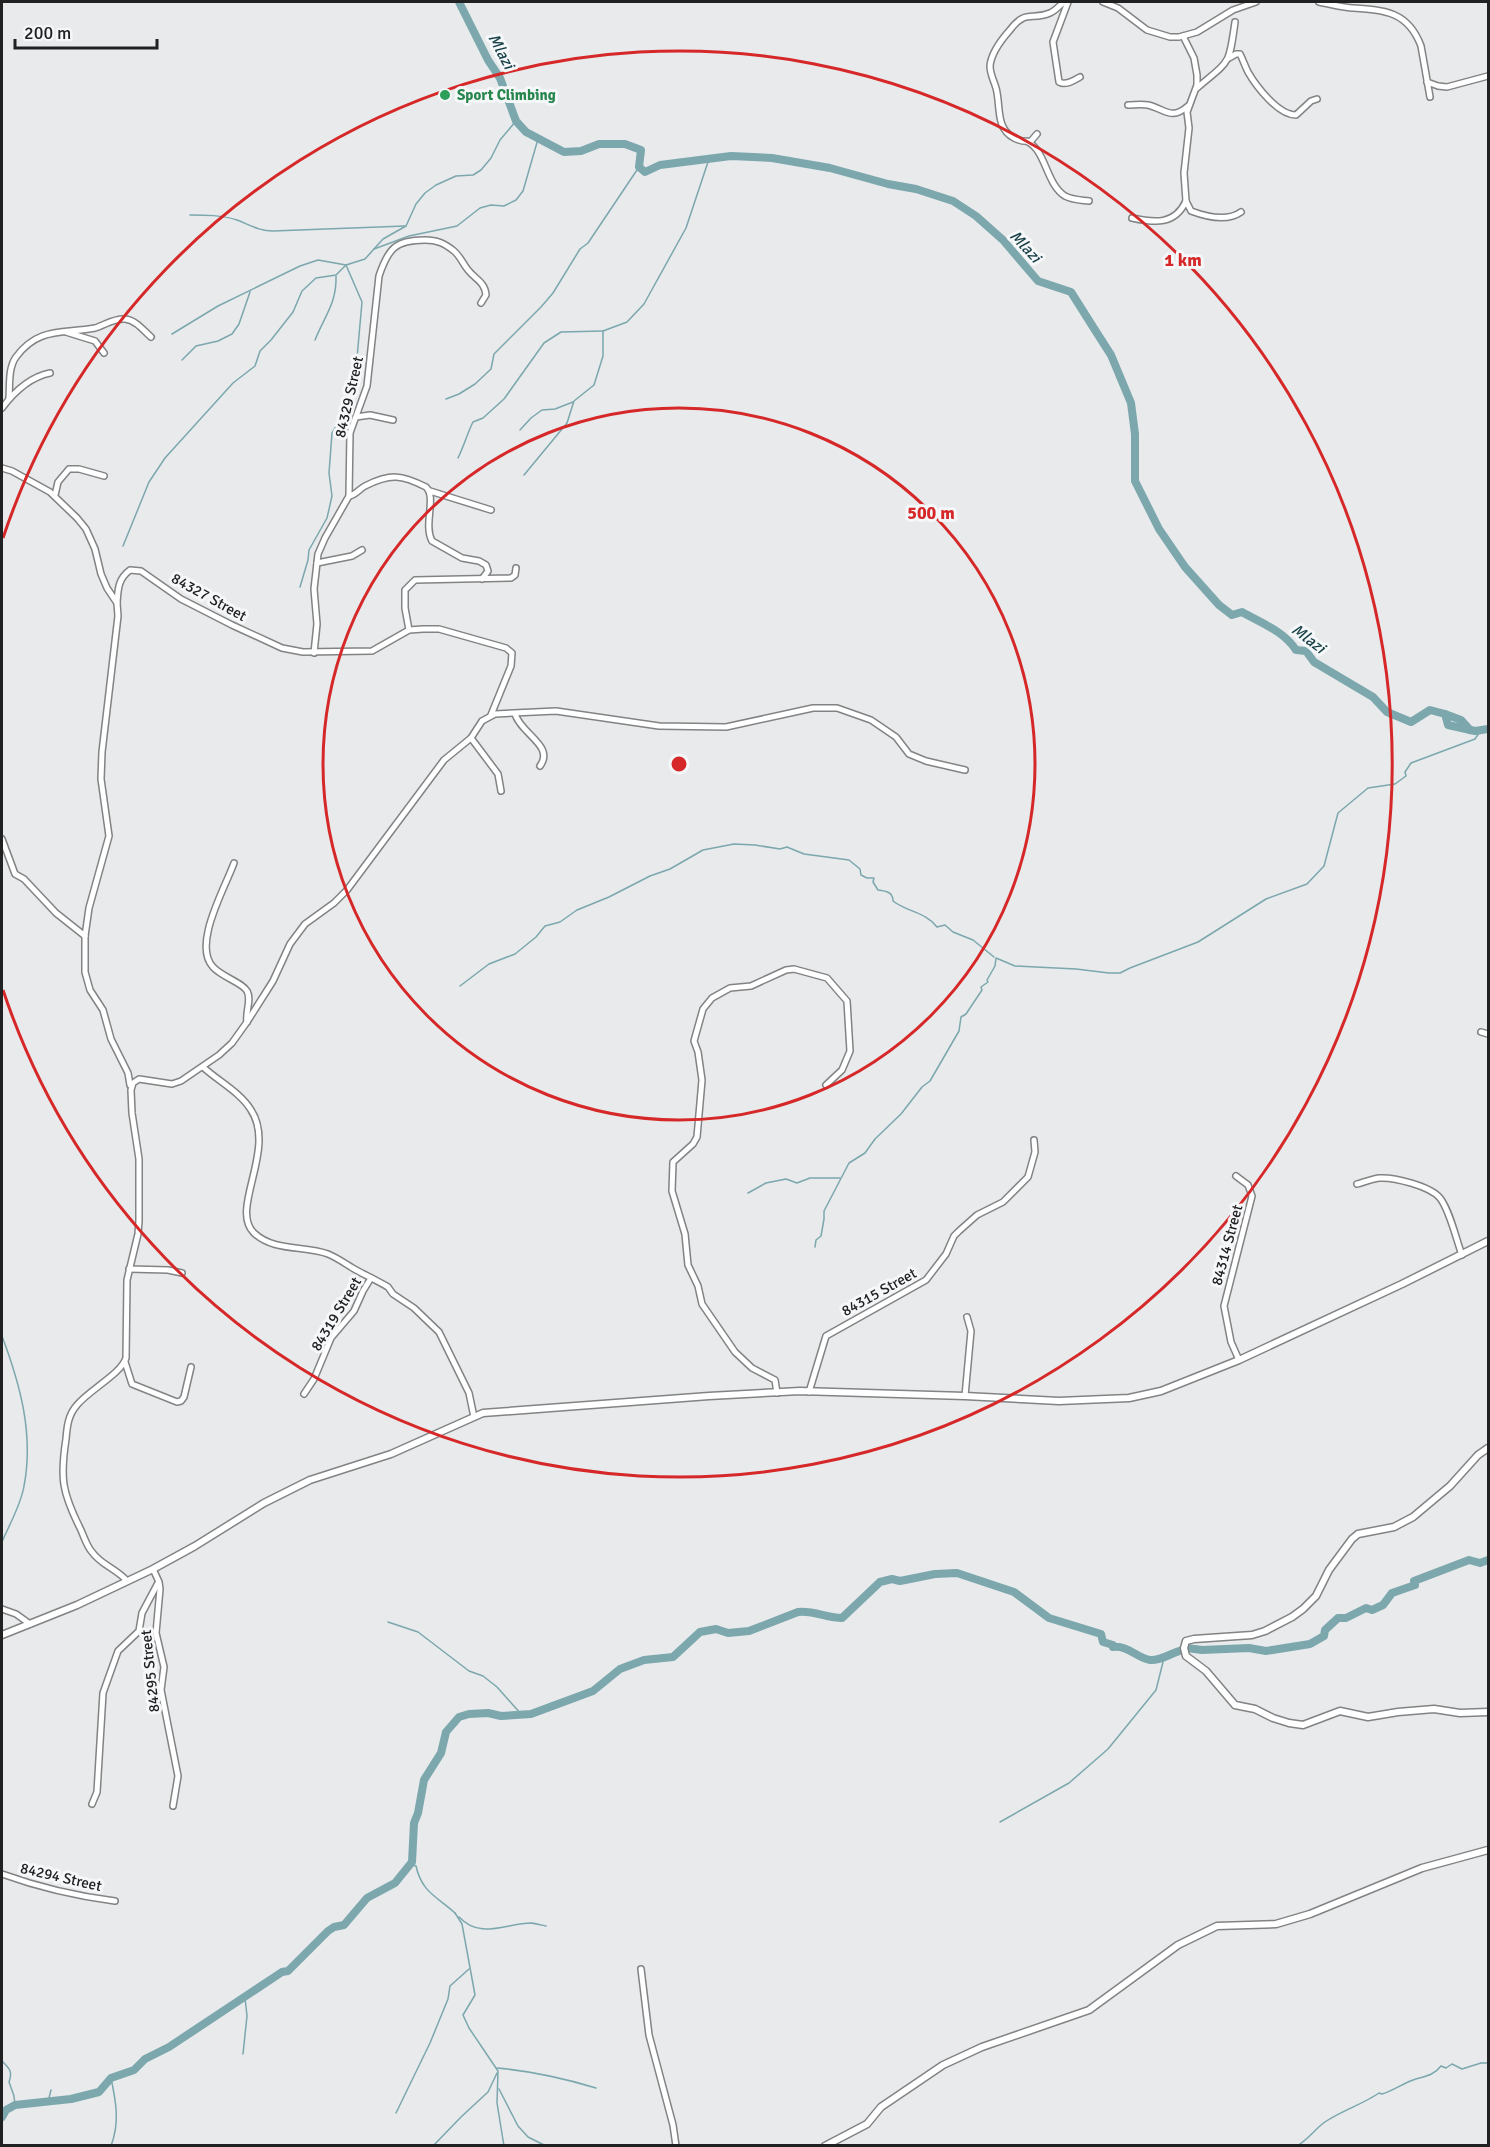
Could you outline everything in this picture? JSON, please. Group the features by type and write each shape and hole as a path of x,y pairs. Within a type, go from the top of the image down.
{"street":[{"path":"1066,2 1053,42 1059,82 1063,84 1080,77"},
{"path":"1066,2 1048,14 1028,16 1019,20 1005,36 991,59 990,70 997,89 1003,129 1017,140 1028,142 1037,148 1047,170 1062,193 1068,197 1089,201"},
{"path":"1103,2 1118,9 1154,33 1170,37 1197,32 1233,10 1256,2"},
{"path":"1319,2 1381,10 1395,15 1404,22 1418,38 1430,97"},
{"path":"1196,89 1224,67 1229,58 1234,22"},
{"path":"1183,36 1195,63 1197,75 1196,89 1188,106 1189,128 1184,173 1186,201 1189,209 1194,213 1231,218 1241,212"},
{"path":"1229,58 1238,54 1242,56 1250,75 1265,95 1288,114 1296,115 1311,101 1317,99"},
{"path":"1427,82 1442,87 1488,76"},
{"path":"1128,105 1148,105 1170,113 1179,112 1188,106"},
{"path":"1028,142 1037,134"},
{"path":"1132,218 1152,222 1169,220 1177,214 1186,201"},
{"name":"84329 Street","path":"314,653 317,624 314,589 317,563 325,538 349,496 350,433 367,386 380,276 385,260 395,246 401,242 413,239 438,240 458,254 468,270 482,284 486,296 481,303"},
{"path":"9,398 15,357 35,338 124,319 136,324 152,337"},
{"path":"64,331 95,342 104,353"},
{"path":"2,408 9,398 37,376 50,373"},
{"path":"356,417 366,414 393,420"},
{"path":"2,468 12,471 55,495 86,529 98,556 101,574 117,603 118,616 102,752 101,779 109,836 92,892 86,936 86,972 89,986 103,1010 111,1039 128,1073 140,1159 139,1221 129,1269 125,1362 132,1384 177,1402 184,1397 191,1368"},
{"path":"55,495 58,482 69,469 104,476"},
{"path":"349,496 353,496 370,484 398,476 416,482 430,491 491,510"},
{"path":"430,491 428,522 432,541 462,558 479,561 486,565 488,571 482,579"},
{"path":"317,563 352,556 362,550"},
{"path":"409,630 404,596 411,582 426,579 511,578 515,575 516,568"},
{"name":"84327 Street","path":"117,603 118,587 123,576 130,570 141,571 182,599 232,625 282,648 314,653"},
{"path":"314,653 372,651 409,630 439,629 510,650 512,653 511,666 491,715"},
{"path":"131,1090 136,1080 172,1084 181,1081 203,1067 232,1043 273,981 290,944 305,924 334,903 347,890 444,760 471,738 482,721 491,715 556,711 659,726 726,727 813,708 837,708 871,720 896,737 909,754 926,761 965,770"},
{"path":"515,714 519,723 545,754 540,766"},
{"path":"471,738 498,774 501,790"},
{"path":"2,839 15,874 24,879 56,913 86,936"},
{"path":"234,863 209,924 206,942 211,965 223,977 240,984 247,990 249,999 245,1014 247,1023"},
{"path":"777,1392 775,1380 746,1363 735,1352 704,1308 698,1286 688,1265 685,1234 672,1191 673,1162 693,1144 697,1137 702,1080 694,1041 703,1009 720,992 734,987 751,986 782,971 794,969 827,978 847,1001 850,1051 842,1070 826,1085"},
{"path":"1481,1032 1488,1034"},
{"path":"203,1067 246,1103 255,1119 259,1152 245,1215 248,1226 258,1236 275,1245 329,1254 388,1287 393,1294 414,1308 440,1332 469,1393 474,1417"},
{"name":"84315 Street","path":"809,1392 826,1336 926,1280 946,1254 954,1236 977,1215 1004,1202 1028,1177 1035,1152 1034,1140"},
{"name":"84314 Street","path":"1236,1176 1248,1185 1252,1197 1224,1306 1231,1342 1239,1360"},
{"path":"1357,1184 1380,1178 1417,1185 1432,1192 1440,1198 1461,1255"},
{"path":"2,1635 84,1602 153,1569 264,1503 310,1480 379,1458 483,1413 777,1392 965,1395 1059,1401 1129,1398 1161,1391 1239,1360 1488,1241"},
{"path":"129,1269 168,1270 182,1273"},
{"name":"84319 Street","path":"304,1394 314,1379 332,1338 354,1311 371,1278"},
{"path":"965,1395 970,1331 967,1317"},
{"path":"125,1362 73,1409 68,1421 62,1481 67,1502 89,1549 97,1559 118,1571 127,1581"},
{"path":"1488,1448 1478,1455 1450,1486 1413,1517 1394,1527 1358,1534 1352,1539 1329,1569 1316,1596 1292,1617 1252,1635 1194,1639 1186,1641 1184,1648 1186,1656 1206,1671 1235,1705 1254,1709 1290,1723 1303,1725 1340,1711 1368,1717 1434,1709 1460,1713 1488,1712"},
{"name":"84295 Street","path":"153,1569 159,1582 156,1626 164,1667 161,1690 178,1776 173,1806"},
{"path":"93,1804 97,1792 100,1709 103,1693 118,1651 139,1631 142,1613 159,1582"},
{"path":"2,1609 16,1614 30,1624"},
{"path":"825,2145 867,2124 881,2107 943,2065 982,2047 1089,2010 1178,1945 1194,1939 1208,1929 1217,1926 1275,1924 1310,1914 1422,1868 1488,1850"},
{"name":"84294 Street","path":"2,1874 40,1886 115,1901"},
{"path":"641,1969 649,2035 673,2125 676,2145"}],"waterway":[{"name":"Mlazi","path":"459,2 488,60 500,78 516,121 526,132 564,152 581,151 599,144 625,144 641,150 639,167 645,172 660,165 731,156 772,158 830,168 916,189 953,201 976,216 1003,240 1038,281 1071,292 1111,355 1131,403 1135,434 1135,481 1159,529 1185,567 1219,605 1232,615 1242,612 1272,628 1296,650 1306,651 1314,662 1373,697 1387,712 1411,722 1430,710 1445,714 1448,725 1475,731 1488,729"},
{"path":"123,546 149,482 165,458 233,383 255,366 260,351 293,312 302,291 316,278 336,275 346,265 365,259 383,239 406,226 416,204 436,185 456,176 473,175 481,170 491,158 500,140 516,121"},
{"path":"374,249 409,236 457,226 480,208 491,205 504,206 516,200 523,191 538,139"},
{"path":"524,475 567,423 574,401 594,385 603,356 603,331 627,322 644,304 686,228 709,159"},
{"path":"446,399 475,384 491,369 494,354 553,293 580,249 588,243 639,167"},
{"path":"190,215 225,217 268,231 405,226"},
{"path":"172,334 218,306 300,266 318,260 346,265 362,302 356,369 351,398 332,433 329,473 332,496 327,518 309,550 300,587"},
{"path":"315,340 332,302 336,276"},
{"path":"182,360 196,346 218,341 232,334 239,324 250,292"},
{"path":"458,458 473,422 483,418 504,399 544,343 561,332 603,331"},
{"path":"520,430 542,410 555,409 573,402"},
{"name":"Mlazi","path":"1445,714 1461,720 1470,730"},
{"path":"815,1247 816,1240 821,1236 824,1211 849,1163 865,1153 875,1139 930,1081 959,1031 961,1017 966,1014 982,990 981,987 988,982 996,958 1015,966 1120,973 1198,942 1266,899 1307,884 1324,866 1338,813 1368,788 1395,784 1406,776 1405,772 1411,763 1475,739 1481,730"},
{"path":"460,986 489,964 515,954 536,937 545,926 560,922 577,910 670,869 703,850 734,844 780,849 787,847 804,854 849,860 860,869 861,875 874,878 873,882 878,890 890,894 898,905 922,915 937,927 945,925 953,932 973,940 994,957"},
{"path":"748,1193 766,1183 786,1179 797,1183 810,1178 840,1178"},
{"path":"2,1336 20,1391 27,1447 27,1467 22,1493 18,1508 2,1542"},
{"path":"1187,1648 1202,1650 1249,1648 1266,1651 1310,1644 1324,1636 1325,1630 1338,1618 1346,1618 1366,1608 1372,1610 1383,1605 1392,1593 1415,1585 1414,1581 1469,1560 1480,1563 1488,1560"},
{"path":"2,2117 6,2110 15,2105 71,2099 99,2092 111,2078 134,2070 145,2059 169,2047 282,1972 288,1971 328,1931 344,1925 367,1898 395,1883 412,1862 414,1823 424,1780 441,1753 446,1732 459,1717 488,1713 501,1716 531,1714 593,1691 620,1669 644,1660 673,1657 700,1632 716,1629 728,1633 749,1631 798,1612 842,1618 880,1582 892,1579 900,1581 935,1574 957,1573 1014,1592 1049,1618 1101,1634 1103,1642 1128,1650 1145,1659 1159,1659 1183,1650"},
{"path":"388,1622 418,1632 469,1671 483,1676 497,1687 522,1715"},
{"path":"1000,1822 1069,1783 1108,1749 1156,1690 1164,1658"},
{"path":"410,1864 416,1866 426,1889 455,1913"},
{"path":"455,1913 462,1924 475,1995 463,2015 469,2028 498,2071 497,2103 504,2146"},
{"path":"459,1917 467,1924 485,1929 532,1923 546,1926"},
{"path":"396,2113 430,2043 448,1999 450,1986 469,1969"},
{"path":"243,2054 247,2016 245,1998"},
{"path":"2,2061 10,2072 9,2082 15,2105"},
{"path":"1297,2146 1334,2117 1379,2093 1386,2093 1412,2080 1430,2075 1441,2066 1446,2068 1452,2064 1462,2069 1488,2063"},
{"path":"497,2068 547,2075 596,2088"},
{"path":"433,2146 488,2092 497,2073"},
{"path":"111,2078 116,2104 116,2129 111,2146"},
{"path":"499,2089 518,2126 528,2137 546,2146"},
{"path":"51,2090 49,2098 52,2101"}],"place":[{"name":"Sport Climbing","path":"445,95"}]}
